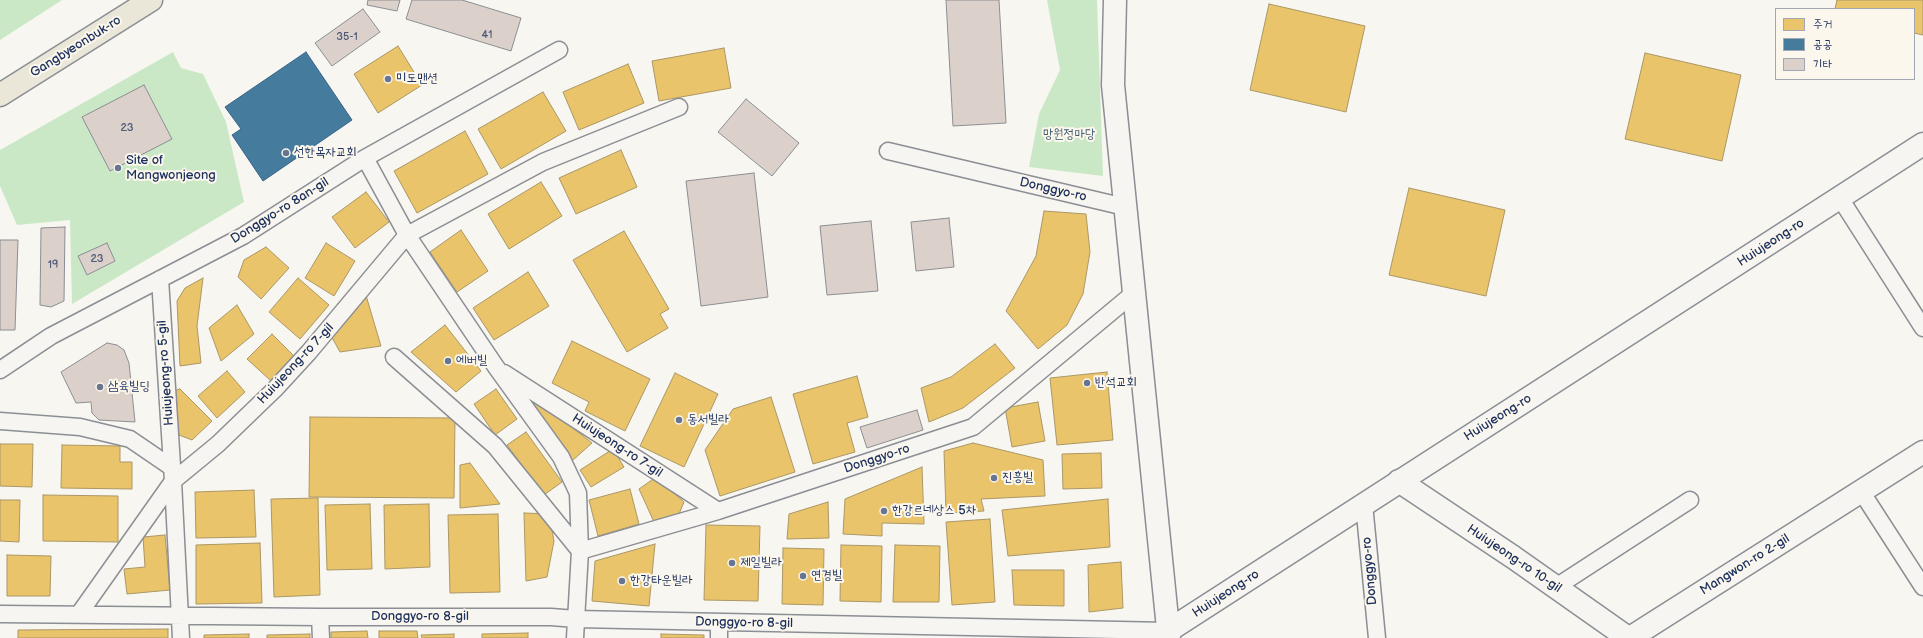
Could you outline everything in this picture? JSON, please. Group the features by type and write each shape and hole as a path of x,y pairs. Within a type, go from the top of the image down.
{"highway":[{"name":"Gangbyeonbuk-ro","path":"0,95 151,0"}],"street":[{"path":"1115,0 1113,85 1134,293 1165,636"},
{"name":"Huiujeong-ro","path":"1165,636 1364,504 1923,144"},
{"name":"Mangwon-ro 2-gil","path":"1629,638 1923,452"},
{"name":"Huiujeong-ro 10-gil","path":"1399,482 1514,557 1629,638"}],"lane":[{"name":"Donggyo-ro 8an-gil","path":"0,370 51,336 243,236 365,158 559,50"},
{"path":"407,235 543,162 679,107"},
{"name":"Donggyo-ro","path":"888,151 1125,207"},
{"name":"Huiujeong-ro 7-gil","path":"365,158 407,235 496,367 561,457 578,494 580,551 575,638"},
{"path":"1840,198 1923,328"},
{"name":"Huiujeong-ro 7-gil","path":"172,474 218,444 280,384 310,352 407,235"},
{"name":"Huiujeong-ro 5-gil","path":"160,279 181,638"},
{"name":"Donggyo-ro","path":"580,551 718,511 973,427 1134,293"},
{"path":"394,357 495,446 580,551"},
{"name":"Huiujeong-ro 7-gil","path":"496,367 718,511"},
{"path":"0,421 80,427 130,439 172,474 79,614"},
{"path":"1861,491 1923,587"},
{"path":"1556,587 1690,500"},
{"name":"Donggyo-ro","path":"1364,504 1377,638"},
{"name":"Donggyo-ro 8-gil","path":"0,614 320,617 551,617 576,619 719,622 976,633 1165,636"},
{"path":"320,617 321,638"},
{"path":"719,622 719,638"}],"green space":[{"path":"0,0 62,0 0,40"},
{"name":"망원정마당","path":"1047,0 1097,0 1103,176 1029,167 1039,114 1060,70"},
{"name":"Site of Mangwonjeong","path":"173,52 181,68 203,74 226,122 244,202 72,304 70,220 17,225 0,186 0,150"}],"building: 주거":[{"path":"1837,0 1923,0 1923,35 1915,33 1915,8 1835,8"},
{"path":"1269,4 1365,26 1346,112 1250,90"},
{"name":"미도맨션","path":"398,46 422,85 378,113 354,74"},
{"path":"724,48 731,88 659,101 652,61"},
{"path":"1645,53 1741,75 1722,161 1625,139"},
{"path":"628,64 644,103 579,130 563,92"},
{"path":"543,92 566,131 501,169 478,129"},
{"path":"465,131 488,174 417,213 394,171"},
{"path":"621,150 637,187 576,214 559,178"},
{"path":"541,182 562,216 509,249 488,214"},
{"path":"1409,188 1505,210 1486,296 1389,275"},
{"path":"366,192 389,222 355,248 332,217"},
{"path":"1044,211 1086,214 1090,252 1083,294 1067,325 1038,349 1006,311 1036,256"},
{"path":"461,230 488,271 457,292 430,252"},
{"path":"624,231 669,309 660,314 668,328 627,352 573,260"},
{"path":"326,243 355,261 334,296 305,278"},
{"path":"266,247 289,268 261,299 238,277 244,260"},
{"path":"528,272 549,306 494,340 473,308"},
{"path":"203,278 197,326 201,363 180,366 177,301 185,288"},
{"path":"298,278 329,305 300,339 269,312"},
{"path":"365,292 381,346 340,352 330,334"},
{"path":"237,305 254,334 221,361 209,328"},
{"name":"에버빌","path":"445,325 481,371 456,392 411,352"},
{"path":"272,334 295,357 271,381 247,359"},
{"path":"572,341 650,379 625,431 585,411 589,402 552,383"},
{"path":"995,344 1015,368 963,408 929,422 921,388 951,377"},
{"path":"227,371 245,392 217,418 198,396"},
{"path":"1107,372 1113,440 1057,445 1050,378"},
{"name":"동서빌라","path":"675,373 718,394 684,467 640,446"},
{"path":"857,376 868,417 847,423 855,452 813,464 793,394"},
{"path":"180,389 212,421 192,440 179,435 173,391"},
{"path":"496,389 517,419 495,435 474,404"},
{"path":"771,397 795,472 720,496 705,450 733,409"},
{"path":"537,400 592,443 572,461 531,406"},
{"path":"1038,402 1045,441 1012,447 1005,408"},
{"path":"310,417 455,418 454,498 309,497"},
{"path":"526,432 562,482 544,495 507,445"},
{"name":"진흥빌","path":"973,443 1043,460 1045,496 981,499 984,511 946,513 944,451"},
{"path":"0,444 33,444 32,487 0,486"},
{"path":"62,445 120,446 120,462 132,462 132,489 61,488"},
{"path":"613,449 624,467 591,487 580,470"},
{"path":"1101,453 1102,488 1063,489 1062,454"},
{"path":"470,463 500,504 460,508 460,465"},
{"name":"한강르네상스 5차","path":"922,467 924,524 882,523 882,536 843,534 845,499"},
{"path":"656,477 684,502 679,514 654,522 639,489"},
{"path":"630,489 639,524 598,536 589,500"},
{"path":"254,490 256,537 196,538 195,492"},
{"path":"43,495 118,496 118,542 43,541"},
{"path":"318,498 320,595 274,597 271,499"},
{"path":"1108,499 1110,547 1008,556 1002,510"},
{"path":"0,500 20,500 19,542 0,541"},
{"path":"828,502 829,538 787,539 789,514"},
{"path":"370,504 372,569 327,570 325,505"},
{"path":"429,504 430,567 385,569 384,505"},
{"path":"524,513 549,514 554,541 547,577 526,581"},
{"path":"498,514 500,592 450,593 448,515"},
{"path":"990,519 995,602 952,605 946,522"},
{"name":"제일빌라","path":"706,525 760,526 758,601 704,600"},
{"path":"165,535 170,590 127,594 124,569 145,567 143,537"},
{"path":"260,543 262,603 196,604 196,545"},
{"name":"한강타운빌라","path":"655,544 649,606 592,601 595,561"},
{"path":"841,545 882,546 881,602 840,601"},
{"path":"895,545 940,546 939,602 893,602"},
{"name":"연경빌","path":"783,548 824,549 823,605 782,604"},
{"path":"7,555 51,556 50,596 7,596"},
{"path":"1121,562 1123,608 1089,612 1088,565"},
{"path":"1012,570 1064,570 1064,606 1014,605"},
{"path":"168,629 168,638 18,638 18,630"},
{"path":"367,631 368,638 331,638 331,632"},
{"path":"379,631 417,631 418,638 379,638"},
{"path":"528,633 528,638 482,638 482,634"},
{"path":"249,634 249,638 204,638 204,635"},
{"path":"310,634 310,638 267,638 267,635"},
{"path":"454,634 454,638 422,638 421,635"},
{"path":"661,634 704,635 704,638 661,638"}],"building: 공공":[{"path":"306,52 352,120 263,181 232,135 241,129 225,107"}],"building: 기타":[{"path":"368,0 400,0 397,11 367,5"},
{"path":"412,0 462,0 521,18 511,51 406,19"},
{"path":"946,0 999,0 1006,123 953,126"},
{"path":"363,9 380,32 332,66 315,43"},
{"path":"144,85 172,139 110,171 82,117"},
{"path":"746,99 799,143 772,176 718,132"},
{"path":"754,173 768,297 701,306 686,181"},
{"path":"949,218 954,267 916,271 911,222"},
{"path":"871,221 878,291 827,295 820,226"},
{"path":"65,227 64,301 51,307 40,305 41,228"},
{"path":"0,240 18,240 15,330 0,330"},
{"path":"107,243 115,261 87,275 78,256"},
{"name":"삼육빌딩","path":"107,343 117,345 124,350 129,363 135,422 99,420 92,413 91,402 76,403 61,372"},
{"path":"917,410 923,430 867,448 860,427"}],"place":[{"name":"미도맨션","path":"388,79"},
{"name":"선한목자교회","path":"286,153"},
{"name":"Site of Mangwonjeong","path":"118,168"},
{"name":"에버빌","path":"448,361"},
{"name":"반석교회","path":"1087,383"},
{"name":"삼육빌딩","path":"100,387"},
{"name":"동서빌라","path":"679,420"},
{"name":"진흥빌","path":"994,478"},
{"name":"한강르네상스 5차","path":"884,511"},
{"name":"제일빌라","path":"732,563"},
{"name":"연경빌","path":"803,576"},
{"name":"한강타운빌라","path":"622,581"}]}
